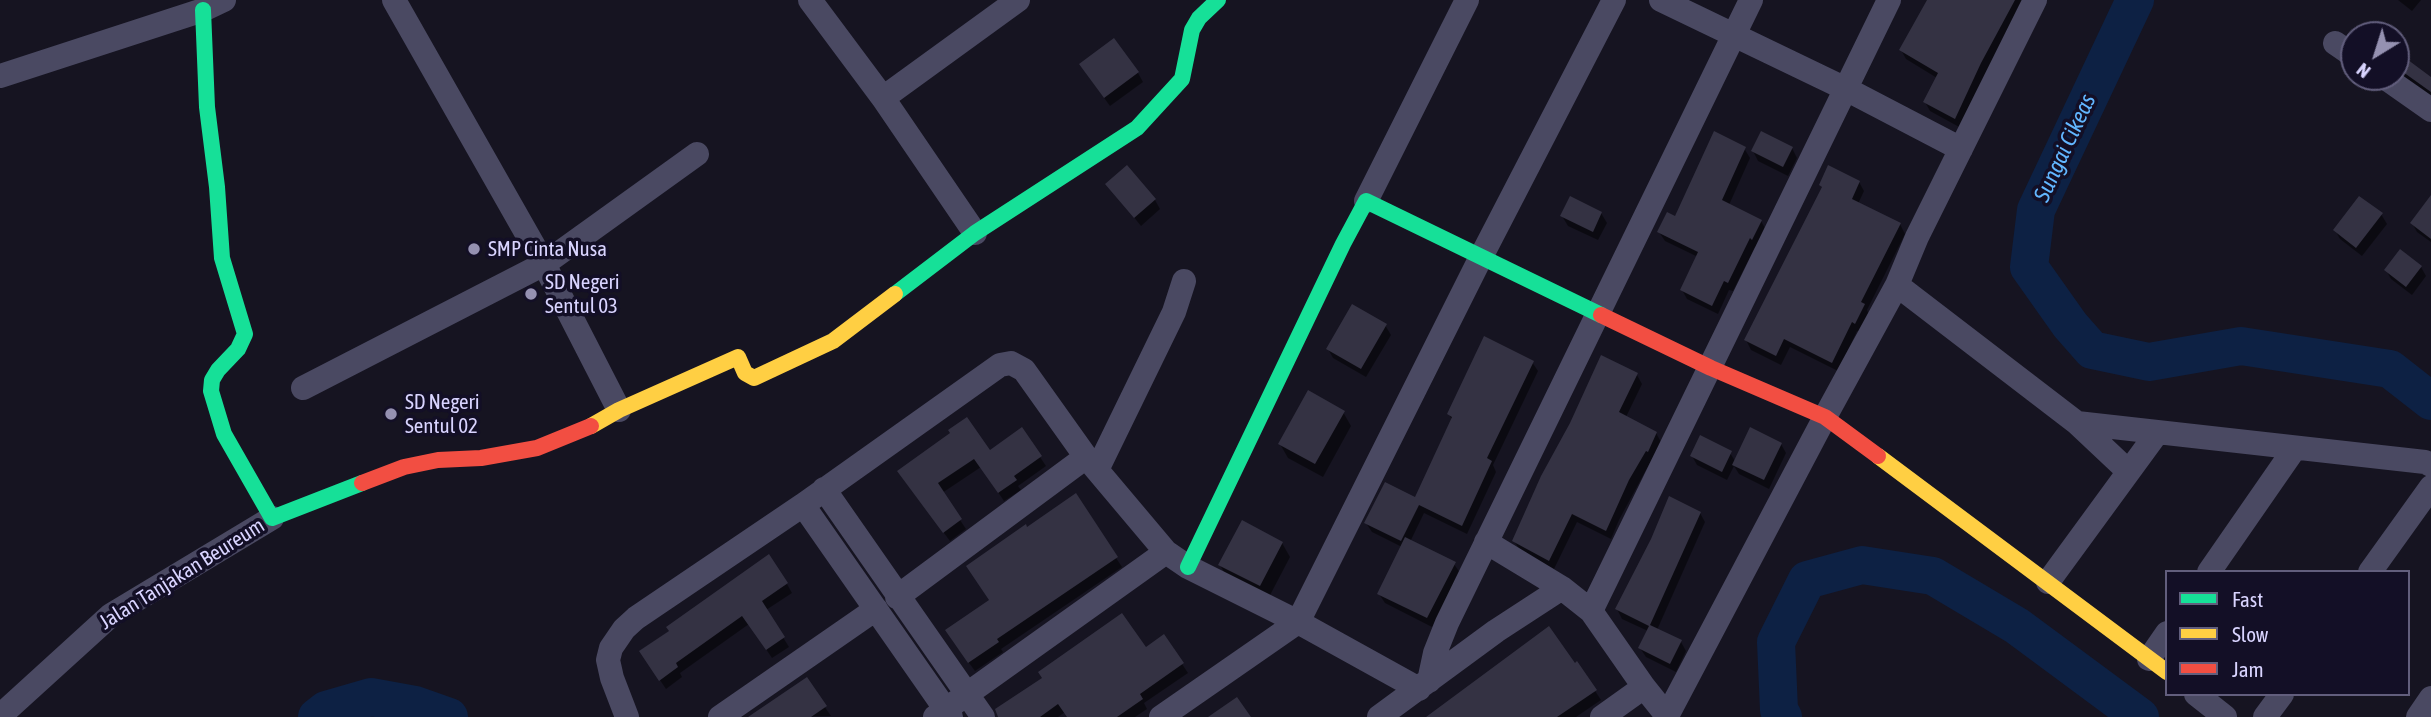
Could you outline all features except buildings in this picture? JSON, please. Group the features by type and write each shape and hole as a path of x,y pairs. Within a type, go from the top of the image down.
{"street":[{"path":"394,0 544,264 619,410"},
{"path":"810,0 883,98 975,233"},
{"path":"883,98 1018,0"},
{"path":"0,76 213,5 207,107 222,258 245,334 238,349 212,380 211,391 224,433 272,518 404,467 438,460 481,458 537,448 593,425 619,410 738,357 745,373 754,378 833,341 975,233 1137,128 1182,79 1192,30 1199,18 1218,0"},
{"path":"1188,567 1343,244 1466,0"},
{"path":"1161,717 1298,622 1481,257 1614,0"},
{"path":"1661,0 1846,89 1961,149"},
{"path":"1424,685 1447,623 1751,0"},
{"path":"1591,611 1889,0"},
{"path":"1486,542 1562,588 1591,611 1668,717 1897,285 1917,237 2035,0"},
{"path":"2404,91 2431,110"},
{"path":"303,388 544,264 697,154"},
{"path":"1366,201 1711,368 1825,417 2158,666 2165,640"},
{"path":"897,597 1092,463 1174,312 1184,281"},
{"path":"1897,285 2077,424 2128,471"},
{"path":"626,717 608,660 611,648 624,629 636,618 803,505 980,377 1007,363 1024,370 1092,463 1166,552 1188,567 1424,685"},
{"path":"2077,424 2425,462 2431,465"},
{"path":"2048,582 2157,433"},
{"path":"2210,570 2295,448"},
{"path":"2371,570 2431,487"},
{"path":"824,489 982,717"},
{"path":"803,505 876,609 944,714 1166,552"},
{"name":"Jalan Tanjakan Beureum","path":"0,716 111,615 272,518"},
{"path":"1379,717 1496,631 1562,588"},
{"path":"720,717 876,609"},
{"path":"1602,717 1644,687"},
{"path":"2199,696 2225,717"},
{"path":"2265,717 2280,696"},
{"path":"2418,717 2431,698"}],"waterway":[{"name":"Sungai Cikeas","path":"2135,0 2036,210 2029,267 2070,325 2092,350 2149,362 2241,346 2390,369 2431,401"},
{"name":"Sungai Cikeas","path":"1783,717 1779,710 1776,642 1807,580 1862,565 1933,576 2017,626 2140,717"},
{"name":"Sungai Cikeas","path":"317,717 326,710 371,697 415,705 449,717"}],"traffic: fast":[{"path":"895,294 975,233 1137,128 1182,79 1192,30 1199,18 1218,0"},
{"path":"203,10 207,107 222,258 245,334 238,349 212,380 211,391 224,434 272,518 362,483"},
{"path":"1188,567 1366,201 1601,315"}],"traffic: slow":[{"path":"591,426 619,410 738,357 745,373 754,378 833,341 895,294"},
{"path":"1878,456 2165,671"}],"traffic: jam":[{"path":"1601,315 1711,368 1825,417 1878,456"},
{"path":"362,483 404,467 438,460 481,458 537,448 591,426"}],"place":[{"name":"SMP Cinta Nusa","path":"474,249"},
{"name":"SD Negeri Sentul 03","path":"531,294"},
{"name":"SD Negeri Sentul 02","path":"391,414"}]}
